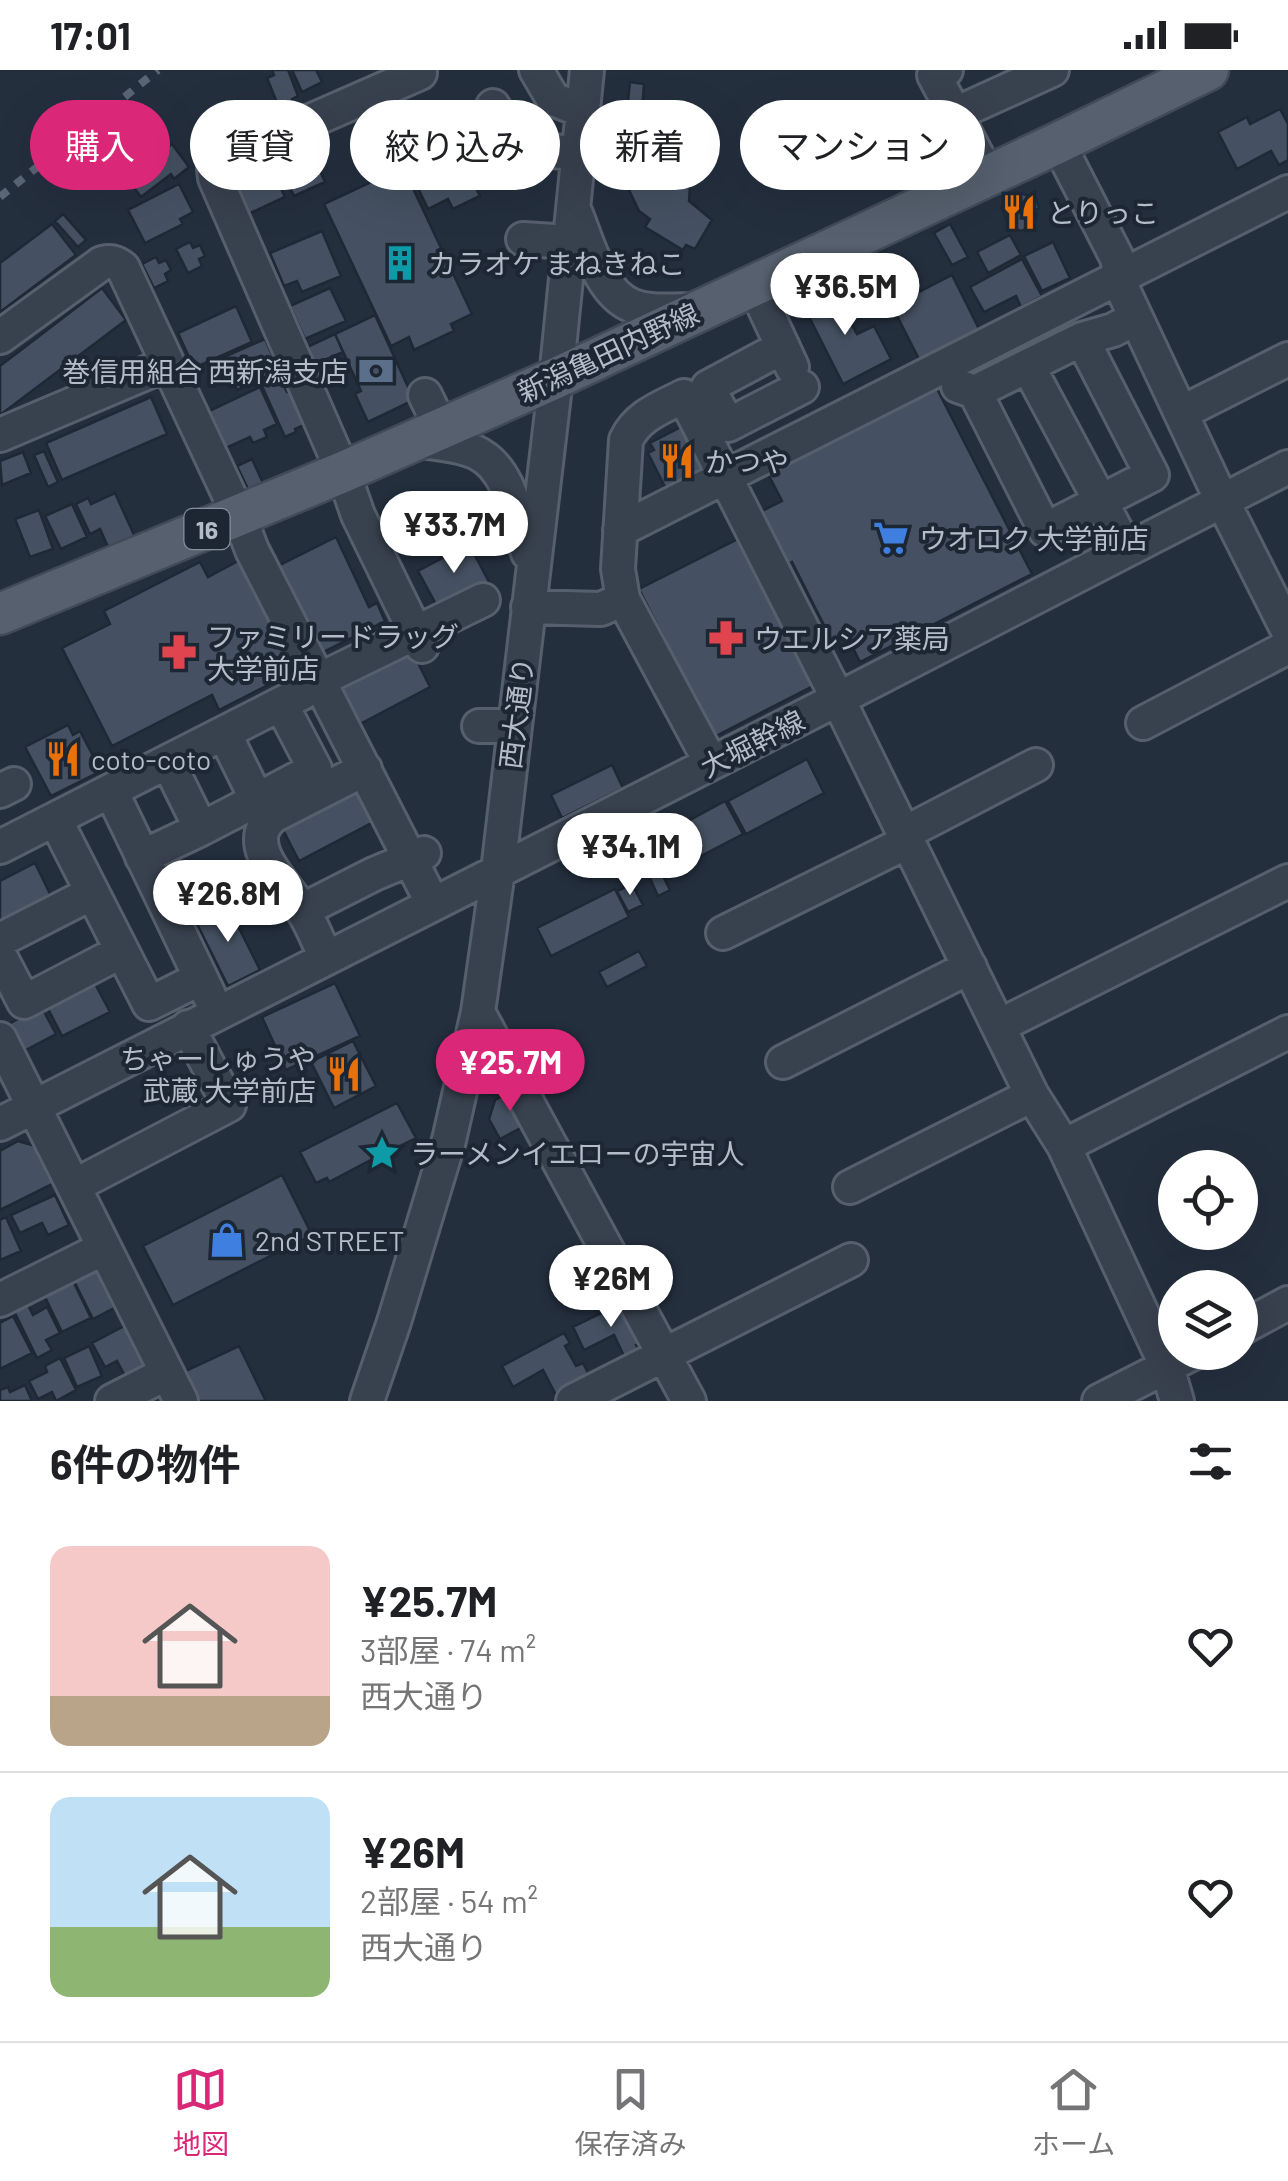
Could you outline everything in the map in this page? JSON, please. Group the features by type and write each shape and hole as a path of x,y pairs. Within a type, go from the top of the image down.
{"main road":[{"name":"新潟亀田内野線","path":"0,614 343,472 426,421 556,378 1208,70"}],"street":[{"path":"536,70 553,99 580,110"},
{"name":"西大通り","path":"584,100 588,70"},
{"path":"985,100 1052,70"},
{"path":"937,72 949,100"},
{"path":"419,639 358,515 214,168 219,161 420,73"},
{"name":"西大通り","path":"367,1401 450,1140 478,1012 556,378 580,142"},
{"path":"1058,143 1117,258 1124,292 1180,413 1288,631"},
{"path":"560,152 579,153"},
{"path":"985,170 988,176"},
{"path":"620,530 1288,192"},
{"path":"523,238 572,226 604,283 618,298 645,308 699,310"},
{"path":"0,337 102,264 109,261 123,268 252,550 319,680 355,734 417,857 434,904"},
{"path":"754,284 822,427"},
{"path":"975,392 1082,339 1136,318"},
{"path":"1082,339 1152,475"},
{"path":"783,347 708,387 705,410 725,476 1032,1095 1158,1318"},
{"path":"1180,413 1288,358"},
{"path":"0,436 166,364"},
{"path":"1028,366 1126,548"},
{"path":"934,371 940,380 975,392 1046,530 1200,453"},
{"path":"711,763 623,599 618,569 626,440 641,418 684,396 728,425 802,387"},
{"path":"426,421 459,447 488,460 501,475 532,567"},
{"name":"大堀幹線","path":"0,1124 203,1020 286,968 326,958 434,904 1288,467"},
{"path":"528,607 600,609 623,599"},
{"path":"0,848 302,693 319,680 419,639 483,600"},
{"path":"1143,722 1288,647"},
{"path":"142,857 315,769 281,704"},
{"path":"479,726 515,726"},
{"path":"224,733 257,800"},
{"path":"168,762 201,828"},
{"path":"724,933 1036,764"},
{"path":"326,958 303,910 281,885 261,847 262,829 276,815 371,770"},
{"path":"74,1186 229,1105 203,1020 201,978 111,791"},
{"path":"55,819 148,1004 201,978"},
{"path":"303,910 417,857"},
{"path":"999,1026 1288,880"},
{"path":"0,940 92,894"},
{"path":"0,956 24,1002 122,952"},
{"path":"783,1062 970,967"},
{"path":"478,1012 689,1401"},
{"path":"1064,1146 1288,1032"},
{"path":"0,1038 174,1387 112,1401"},
{"path":"850,1187 1032,1095"},
{"path":"0,1300 104,1248"},
{"path":"573,1401 852,1260"},
{"path":"1258,1319 1288,1303"},
{"path":"1100,1401 1161,1370"},
{"path":"1176,1401 1180,1370"}],"building":[{"path":"272,70 288,70 298,96 276,100 267,78 274,75"},
{"path":"292,70 316,70 322,82 302,92"},
{"path":"630,82 644,84 643,100 628,100"},
{"path":"1280,109 1288,124 1288,160 1279,165 1271,151 1237,169 1218,132 1247,117 1250,124"},
{"path":"170,146 189,167 174,179 170,175"},
{"path":"179,184 193,212 180,219 183,224 145,243 128,210"},
{"path":"232,190 282,190 285,197 244,216"},
{"name":"カラオケ まねきねこ","path":"354,190 414,190 472,314 451,324 454,331 414,350 409,337 391,346 324,204"},
{"path":"419,190 477,190 480,196 453,209 448,199 428,209"},
{"path":"629,190 690,190 689,201 712,220 695,249 686,245 683,250 645,227 650,219 639,211"},
{"name":"とりっこ","path":"1017,192 1031,200 1036,198 1039,208 1035,209 1033,225 1021,231 1010,227 1001,208 1006,197"},
{"path":"63,214 86,240 78,247 55,221"},
{"path":"52,224 76,255 0,312 0,263"},
{"path":"950,224 968,257 952,265 934,233"},
{"path":"322,231 341,276 302,292 297,281 284,286 270,253"},
{"path":"1010,235 1021,255 988,273 977,252"},
{"path":"190,242 193,248 200,245 205,256 199,259 202,266 188,273 176,249"},
{"path":"1053,242 1070,278 1042,291 1024,256"},
{"path":"156,257 159,263 166,260 171,270 165,274 168,281 154,288 142,264"},
{"path":"1022,259 1042,296 1021,307 1016,296 984,312 970,287"},
{"path":"952,275 980,331 920,361 892,306"},
{"path":"102,288 126,320 0,415 0,366"},
{"path":"330,288 346,321 305,339 290,306"},
{"path":"832,288 857,334 874,326 891,359 843,384 802,303"},
{"path":"236,306 252,342 194,368 178,333"},
{"name":"巻信用組合 西新潟支店","path":"375,315 414,400 368,422 355,394 361,391 335,334"},
{"path":"335,334 343,352 313,365 305,348"},
{"path":"265,339 279,371 237,390 229,373 221,376 215,361"},
{"path":"280,378 287,392 295,388 311,422 285,437 262,386"},
{"name":"ウオロク 大学前店","path":"934,383 1032,574 860,662 846,634 832,641 792,562 783,567 756,514 782,501 765,468"},
{"path":"260,387 277,424 264,430 267,437 253,443 250,437 226,448 209,411"},
{"path":"151,397 167,434 62,480 46,443"},
{"name":"かつや","path":"685,425 707,469 666,489 648,453 654,450 650,443"},
{"path":"44,451 58,482 48,487 34,455"},
{"path":"23,452 31,473 2,485 0,461"},
{"path":"252,459 264,485 249,491 237,466"},
{"path":"115,493 135,537 109,549 100,529 90,534 76,504 88,498 91,504"},
{"path":"72,504 87,537 61,549 45,516"},
{"path":"39,510 53,549 30,557 15,519"},
{"path":"336,537 369,607 377,603 385,621 321,653 278,566"},
{"name":"ウエルシア薬局","path":"738,539 813,686 714,737 639,589"},
{"path":"469,544 489,582 438,608 418,571"},
{"path":"242,559 299,669 219,710 212,695 112,746 62,648 110,624 104,611 200,562 208,577"},
{"path":"412,651 430,687 358,725 339,689"},
{"name":"coto-coto","path":"68,725 73,735 80,731 101,771 51,796 25,747"},
{"path":"807,759 824,793 746,834 728,801"},
{"path":"612,765 623,788 562,818 551,795"},
{"path":"358,780 379,819 299,861 279,822"},
{"path":"725,801 743,834 676,869 656,831 672,823 675,828"},
{"path":"655,860 670,890 658,896 644,865"},
{"path":"35,863 55,904 6,929 0,918 0,881"},
{"path":"632,884 643,905 628,912 617,891"},
{"path":"615,889 629,917 551,956 537,928"},
{"path":"227,904 260,970 228,986 195,920"},
{"path":"639,951 647,966 607,987 599,972"},
{"path":"92,978 110,1012 62,1036 45,1003"},
{"path":"335,983 360,1036 286,1070 262,1017"},
{"path":"41,1006 56,1034 24,1051 9,1024"},
{"name":"ちゃーしゅうや 武蔵 大学前店","path":"353,1041 376,1086 334,1108 311,1062"},
{"path":"516,1089 534,1121 500,1139 489,1119 495,1100"},
{"path":"397,1103 416,1138 394,1149 398,1155 373,1167 369,1161 329,1182 327,1178 316,1183 300,1152"},
{"path":"18,1141 42,1148 58,1181 0,1210 0,1151"},
{"name":"2nd STREET","path":"282,1175 312,1235 173,1305 143,1246"},
{"path":"55,1195 69,1225 48,1235 42,1223 20,1233 11,1215"},
{"path":"6,1217 21,1251 0,1260 0,1220"},
{"path":"99,1268 118,1306 93,1319 74,1281"},
{"path":"73,1281 91,1318 62,1332 44,1295"},
{"path":"624,1302 644,1342 636,1345 639,1351 625,1358 614,1335 584,1350 573,1327"},
{"path":"27,1303 33,1315 47,1307 60,1333 46,1340 52,1350 37,1358 13,1309"},
{"path":"13,1316 32,1353 0,1369 0,1323"},
{"path":"130,1323 151,1362 125,1376 117,1361 105,1367 92,1343"},
{"path":"564,1333 570,1343 565,1346 576,1366 583,1363 590,1377 556,1395 543,1370 513,1387 502,1366"},
{"path":"89,1346 102,1376 77,1387 64,1358"},
{"path":"239,1346 266,1401 193,1401 179,1374"},
{"path":"60,1358 76,1390 56,1401 52,1392 38,1399 29,1381 47,1372 45,1366"},
{"path":"25,1385 32,1401 0,1401 0,1390 8,1387 10,1392"}],"railway":[{"path":"0,197 158,70"}],"place":[{"name":"とりっこ","path":"1019,212"},
{"name":"カラオケ まねきねこ","path":"400,263"},
{"name":"巻信用組合 西新潟支店","path":"376,371"},
{"name":"かつや","path":"677,461"},
{"name":"ウオロク 大学前店","path":"891,538"},
{"name":"ウエルシア薬局","path":"726,638"},
{"name":"ファミリードラッグ 大学前店","path":"179,652"},
{"name":"coto-coto","path":"63,759"},
{"name":"ちゃーしゅうや 武蔵 大学前店","path":"344,1074"},
{"name":"ラーメンイエローの宇宙人","path":"382,1153"},
{"name":"2nd STREET","path":"227,1240"}]}
